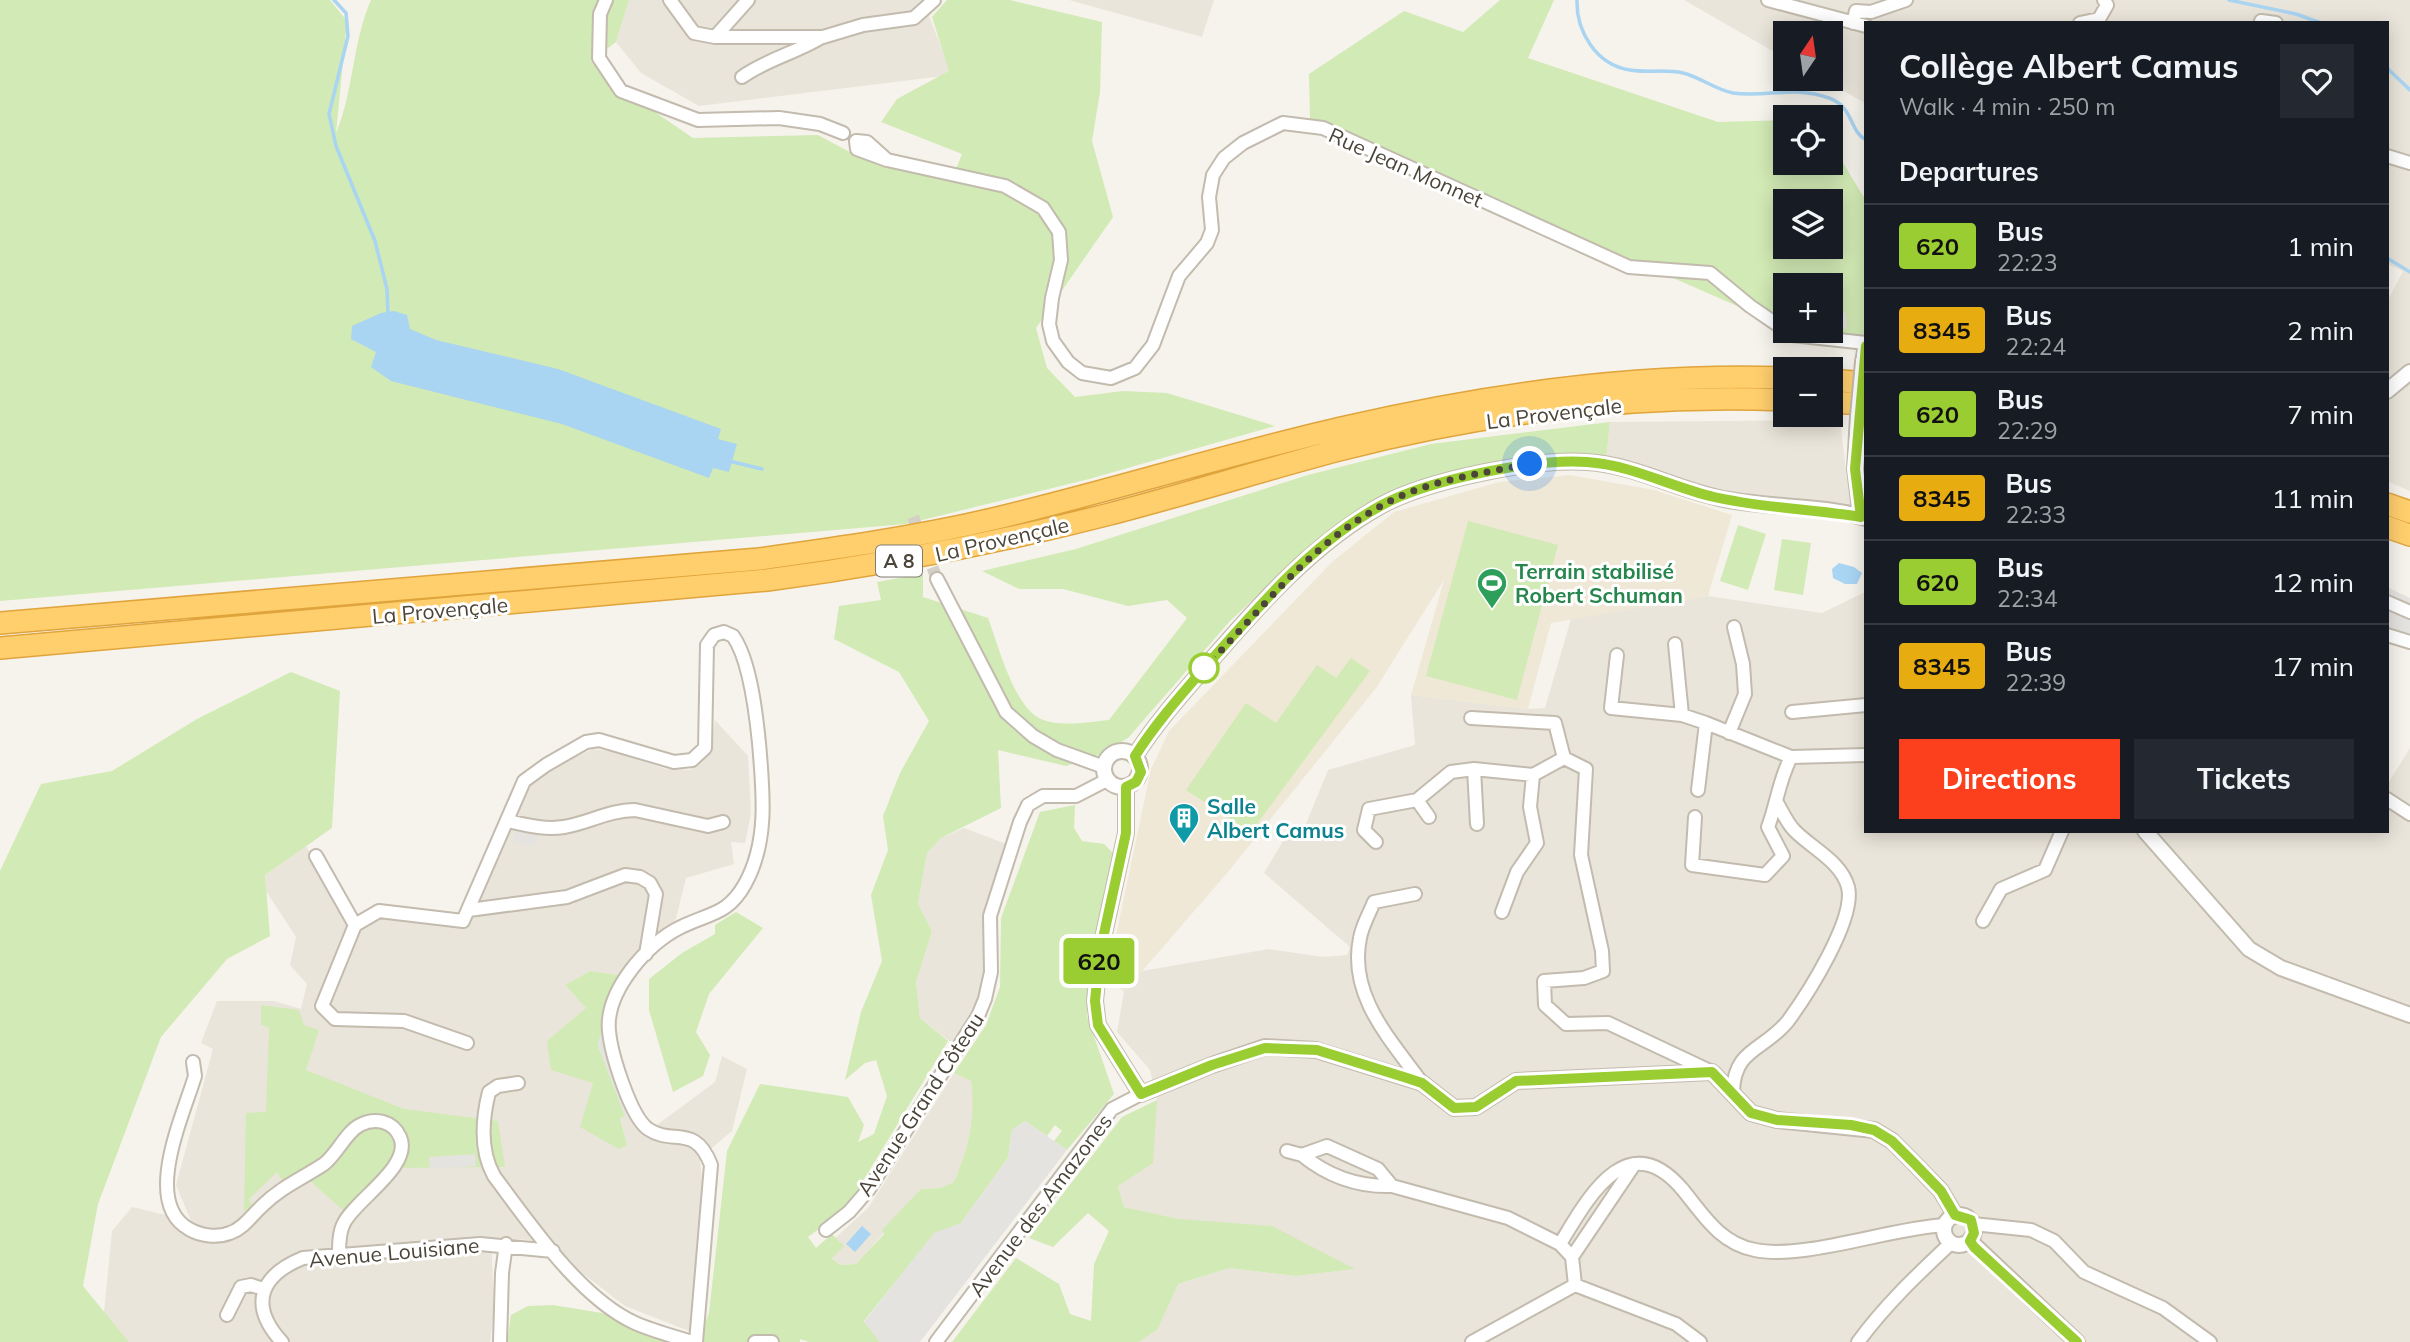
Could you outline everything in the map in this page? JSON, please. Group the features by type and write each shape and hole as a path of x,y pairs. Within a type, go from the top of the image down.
{"highway":[{"path":"1843,377 1864,372"},
{"name":"La Provençale","path":"0,623 759,559 876,543 990,520 1345,427 1424,411 1535,391 1649,381 1773,378"},
{"name":"La Provençale","path":"0,648 767,580 882,565 1109,514 1340,450 1430,430 1535,412 1652,402 1773,400"},
{"path":"1843,405 1862,410"},
{"path":"2389,505 2410,512"},
{"path":"2389,528 2410,535"}],"street":[{"name":"Rue Jean Monnet","path":"606,0 600,14 600,58 621,91 698,120 779,118 820,124 867,142 887,160 1004,186 1043,208 1059,232 1061,260 1049,324 1053,341 1068,362 1082,373 1111,378 1135,368 1153,345 1179,276 1207,243 1212,230 1209,197 1213,175 1224,158 1243,143 1283,123 1323,128 1629,267 1710,273 1773,321"},
{"path":"670,0 694,33 715,37 823,37"},
{"path":"715,37 748,0"},
{"path":"742,77 762,62 796,52 823,37 863,25 914,18 934,0"},
{"path":"1768,0 1859,24 1856,11 1871,12 1906,0"},
{"path":"2090,21 2099,19 2107,5 2104,0"},
{"path":"2389,157 2410,163"},
{"name":"Rue Jean Monnet","path":"1843,341 1864,344"},
{"path":"1135,756 1168,709 1277,588 1359,519 1383,504 1414,492 1511,467 1585,461 1623,467 1694,492 1730,500 1863,517 1855,481 1861,440 1864,372"},
{"path":"2389,388 2410,372"},
{"path":"937,579 1006,712 1033,736 1106,773 1116,786 1126,787 1136,782 1141,772 1135,756 1129,752 1116,752 1106,773"},
{"path":"2389,603 2410,612"},
{"path":"1729,733 1745,694 1743,664 1734,626"},
{"path":"467,1043 404,1021 335,1019 322,1006 355,925 379,911 463,921 524,781 586,742 599,740 674,762 692,760 705,748 708,722 705,655 714,635 724,632 733,636 743,656 757,726 764,797 761,842 745,884 723,912 679,927 646,954 621,982 611,1010 609,1029 614,1056 639,1122 650,1131 685,1136 705,1150 711,1165 694,1342 634,1322 598,1298 553,1251 487,1163 484,1132 489,1093 498,1086 518,1083"},
{"path":"2389,636 2410,642"},
{"path":"1675,644 1682,715"},
{"path":"1617,655 1611,708 1682,715 1791,757 1864,755"},
{"path":"1792,712 1864,705"},
{"path":"1471,718 1555,723 1564,758 1586,769 1581,855 1602,951 1603,971 1584,978 1544,981 1545,1005 1566,1024 1608,1023 1712,1072 1751,1113 1874,1130 1892,1141 1932,1182 1950,1220 1945,1235 1951,1243 1960,1245 1970,1241 1974,1233 1973,1224 1968,1217 1950,1220 1782,1252 1753,1250 1718,1233 1670,1177 1656,1168 1634,1165 1619,1167 1605,1177 1560,1244"},
{"path":"1698,790 1706,723"},
{"path":"1695,817 1692,865 1765,875 1783,856 1768,827 1777,803 1779,781 1791,757"},
{"path":"1376,842 1364,830 1369,809 1417,800 1451,772 1474,769 1533,775 1564,758"},
{"path":"1474,769 1477,824"},
{"name":"Avenue Grand Côteau","path":"826,1230 849,1212 869,1189 978,1016 991,972 990,916 1020,822 1028,806 1043,796 1076,796 1106,773"},
{"path":"1502,912 1517,872 1536,843 1530,807 1533,775"},
{"path":"1126,787 1126,833 1100,952 1095,1001 1098,1025 1141,1094"},
{"path":"1417,800 1429,817"},
{"path":"2389,800 2410,814"},
{"path":"1733,1092 1733,1074 1743,1055 1768,1041 1788,1021 1842,930 1849,908 1848,886 1823,852 1793,830 1777,803"},
{"path":"508,821 543,828 564,827 622,810 635,810 708,826 723,822"},
{"path":"1983,921 2001,889 2045,870 2061,833"},
{"path":"2147,833 2249,949 2281,968 2410,1015"},
{"path":"316,856 355,925"},
{"path":"469,910 567,897 625,875 639,877 650,883 656,894 646,954"},
{"path":"1415,894 1374,902 1360,938 1359,974 1367,1006 1422,1083"},
{"name":"Avenue des Amazones","path":"936,1342 1112,1109 1212,1065 1265,1048 1317,1050 1422,1083 1454,1108 1476,1107 1516,1081 1712,1072"},
{"path":"193,1062 195,1076 164,1188 176,1219 201,1235 229,1234 242,1227 285,1185 335,1154 358,1125 373,1121 385,1122 394,1128 402,1140 401,1153 390,1172 342,1225 340,1254"},
{"path":"1302,1155 1327,1146 1378,1170 1392,1185"},
{"path":"1287,1151 1302,1155 1317,1167 1364,1186 1392,1185 1508,1218 1560,1244 1572,1257 1575,1285"},
{"path":"1572,1257 1634,1165"},
{"path":"1973,1224 2031,1230 2042,1235 2054,1241 2084,1272 2163,1307 2210,1342"},
{"path":"1970,1241 2077,1342"},
{"path":"1858,1342 1898,1292 1951,1243"},
{"path":"500,1342 502,1273 506,1244"},
{"name":"Avenue Louisiane","path":"263,1290 270,1278 285,1266 303,1258 506,1244 553,1251"},
{"path":"227,1315 241,1287 251,1285 263,1290 267,1326 282,1342"},
{"path":"1472,1342 1575,1285"},
{"path":"1575,1285 1676,1324 1700,1342"},
{"path":"755,1342 772,1342"}],"shaded area":[{"path":"629,0 940,0 929,16 952,75 699,106 641,73 616,42"},
{"path":"1069,0 1214,0 1202,37"},
{"path":"1684,0 2410,0 2410,491 2389,482 2389,298 2403,271 2389,265 2389,21 1864,21 1864,102 1843,91 1843,21 1773,21 1773,51"},
{"path":"1843,311 1846,314 1847,329 1843,328"},
{"path":"1773,421 1773,427 1841,427 1847,479 1864,477 1864,512 1713,492 1606,460 1610,422"},
{"path":"1570,475 1654,490 1732,515 1708,596 1551,623 1528,709 1411,695 1444,580 1376,688 1228,872 1124,992 1107,978 1151,769 1169,731 1332,562 1394,512 1499,482"},
{"path":"2389,588 2410,598 2410,638 2400,637 2393,644 2389,644"},
{"path":"1864,592 1864,833 2389,833 2389,782 2410,748 2410,1342 1139,1342 1158,1329 1178,1284 1229,1268 1296,1276 1354,1269 1179,1219 1124,1207 1118,1186 1157,1100 1150,1070 1117,1032 1124,992 1142,971 1269,949 1323,957 1347,955 1350,947 1264,873 1286,836 1301,836 1328,770 1415,745 1411,695 1528,709 1545,708 1571,619 1708,596 1822,613"},
{"path":"715,720 748,756 751,813 745,843 731,842 734,864 686,878 675,922 618,975 590,971 565,985 586,1008 593,1083 627,1145 620,1117 633,1114 642,1136 715,1082 722,1056 747,1069 732,1131 700,1158 704,1207 689,1331 625,1306 564,1259 529,1240 491,1237 494,1309 490,1342 129,1342 104,1312 112,1231 132,1207 191,1221 176,1185 213,1049 201,1043 217,1001 274,1001 301,1009 307,984 290,965 296,937 266,891 265,875 306,846 355,931 381,914 467,923 531,784 562,763 593,749 615,752 666,769 690,770 711,748"},
{"path":"521,820 543,824 535,846 512,841"},
{"path":"964,828 1009,845 987,918 987,972 982,1001 953,1044 920,1018 916,982 932,932 918,903 927,853 941,838"},
{"path":"602,1028 633,1114 625,1116 598,1045"},
{"path":"954,1073 971,1081 975,1109 965,1156 954,1182 941,1188 921,1189 857,1264 840,1265 832,1257 843,1246 835,1238 868,1208"},
{"path":"1025,1121 1067,1150 920,1342 880,1342 864,1322 934,1233 961,1223 1008,1158 1012,1130"},
{"path":"475,1154 476,1166 430,1169 429,1157"}],"green space":[{"path":"0,0 330,0 347,21 336,133 346,101 360,33 371,0 629,0 616,42 591,61 605,78 693,138 818,135 857,156 951,182 962,154 881,122 897,99 949,71 932,17 947,0 1010,0 1102,22 1100,92 1092,141 1113,217 1036,328 1047,368 1075,397 1123,391 1167,393 1275,426 1089,479 906,524 0,601"},
{"path":"1500,0 1554,0 1528,58 1718,122 1773,120 1773,175 1843,175 1843,163 1864,197 1864,336 1843,334 1843,273 1773,273 1773,322 1310,119 1309,74 1404,11 1463,32"},
{"path":"1610,422 1606,460 1537,459 1439,475 1358,511 1292,563 1230,621 1128,738 1099,755 1066,766 998,750 1001,808 941,838 927,853 918,903 932,932 916,982 920,1018 948,1041 846,1209 808,1237 816,1248 832,1234 844,1246 832,1258 840,1265 856,1264 884,1234 882,1230 921,1189 940,1188 954,1182 964,1157 973,1108 971,1081 954,1073 986,1025 1000,987 1001,918 1040,812 1075,805 1074,828 1082,841 1104,844 1117,857 1088,983 1087,1016 1114,1094 1067,1150 1054,1141 1062,1131 1055,1125 1047,1136 1025,1121 1012,1130 1008,1158 961,1223 934,1234 864,1321 880,1342 809,1342 800,1339 800,1342 697,1342 709,1313 727,1151 760,1084 848,1097 864,1125 858,1142 874,1134 887,1096 876,1060 865,1063 845,1080 861,1012 882,961 871,895 888,850 883,816 900,773 929,721 899,672 834,639 839,606 881,600 877,582 923,574 923,597 988,618 1007,672 1021,700 1030,711 1039,718 1055,723 1109,720 1187,618 1167,600 1128,606 1063,589 1019,589 982,571 1076,549 1308,475 1431,444"},
{"name":"Terrain stabilisé Robert Schuman","path":"1468,521 1558,545 1517,700 1426,676"},
{"path":"1738,525 1766,534 1748,590 1720,581"},
{"path":"1782,539 1811,543 1803,595 1774,590"},
{"path":"1351,658 1370,671 1251,832 1186,790 1246,703 1276,723 1317,665 1336,678"},
{"path":"291,672 340,691 332,828 265,875 270,936 227,959 161,1037 98,1204 83,1286 129,1342 0,1342 0,871 41,784 112,771 197,719"},
{"path":"736,912 763,928 709,994 696,1032 710,1055 703,1076 673,1092 649,1010 649,979 682,953 715,934 715,925"},
{"path":"590,971 618,975 598,1045 625,1116 620,1118 627,1145 619,1149 580,1127 593,1083 551,1070 547,1041 586,1008 565,985"},
{"path":"261,1005 299,1010 304,1025 319,1030 306,1070 404,1109 498,1121 505,1167 388,1168 345,1212 299,1171 282,1180 277,1172 249,1199 252,1205 244,1212 246,1113 266,1112 269,1027 261,1025"},
{"path":"1157,1100 1153,1163 1118,1186 1124,1207 1179,1219 1272,1226 1355,1269 1296,1276 1229,1268 1178,1284 1158,1329 1139,1342 952,1342 1016,1258 1059,1284 1070,1314 1091,1321 1094,1264 1109,1231 1088,1213 1053,1247 1029,1238 1122,1117"},
{"path":"553,1305 602,1313 678,1342 507,1342 511,1315 528,1306"}],"water":[{"path":"394,311 407,315 410,329 436,340 558,369 721,429 718,439 737,444 729,472 713,468 709,478 562,424 391,381 371,367 376,352 351,339 352,326 381,313"},
{"path":"1839,563 1854,567 1862,573 1857,584 1845,584 1833,578 1832,569"},
{"path":"862,1226 871,1234 855,1252 846,1244"}],"waterway":[{"path":"334,0 346,13 348,36 329,114 336,146 375,241 387,289 388,314"},
{"path":"1577,0 1580,23 1590,45 1598,54 1618,67 1636,71 1683,73 1733,93 1816,94 1843,107 1864,138"},
{"path":"2229,0 2296,14 2315,21"},
{"path":"2389,70 2410,90"},
{"path":"2389,259 2410,272"},
{"path":"729,461 762,469"}],"tunnel":[{"path":"913,517 937,579"}],"bus line":[{"name":"620","path":"1864,357 1855,469 1861,517 1730,500 1694,492 1623,467 1585,461 1558,461 1501,469 1414,492 1383,504 1359,519 1309,559 1249,617 1168,709 1135,756 1141,772 1136,782 1126,787 1126,833 1100,952 1095,1001 1098,1025 1141,1094 1212,1065 1265,1048 1317,1050 1407,1078 1422,1083 1454,1108 1476,1107 1516,1081 1712,1072 1751,1113 1777,1120 1851,1125 1874,1130 1892,1141 1941,1191 1955,1215 1964,1215 1971,1220 1974,1233 1970,1241 1974,1247 2077,1342"}],"place":[{"name":"Terrain stabilisé Robert Schuman","path":"1492,610"},
{"name":"Salle Albert Camus","path":"1184,845"}],"route":[{"path":"1204,668 1277,588 1359,519 1383,504 1414,492 1530,464"}]}
